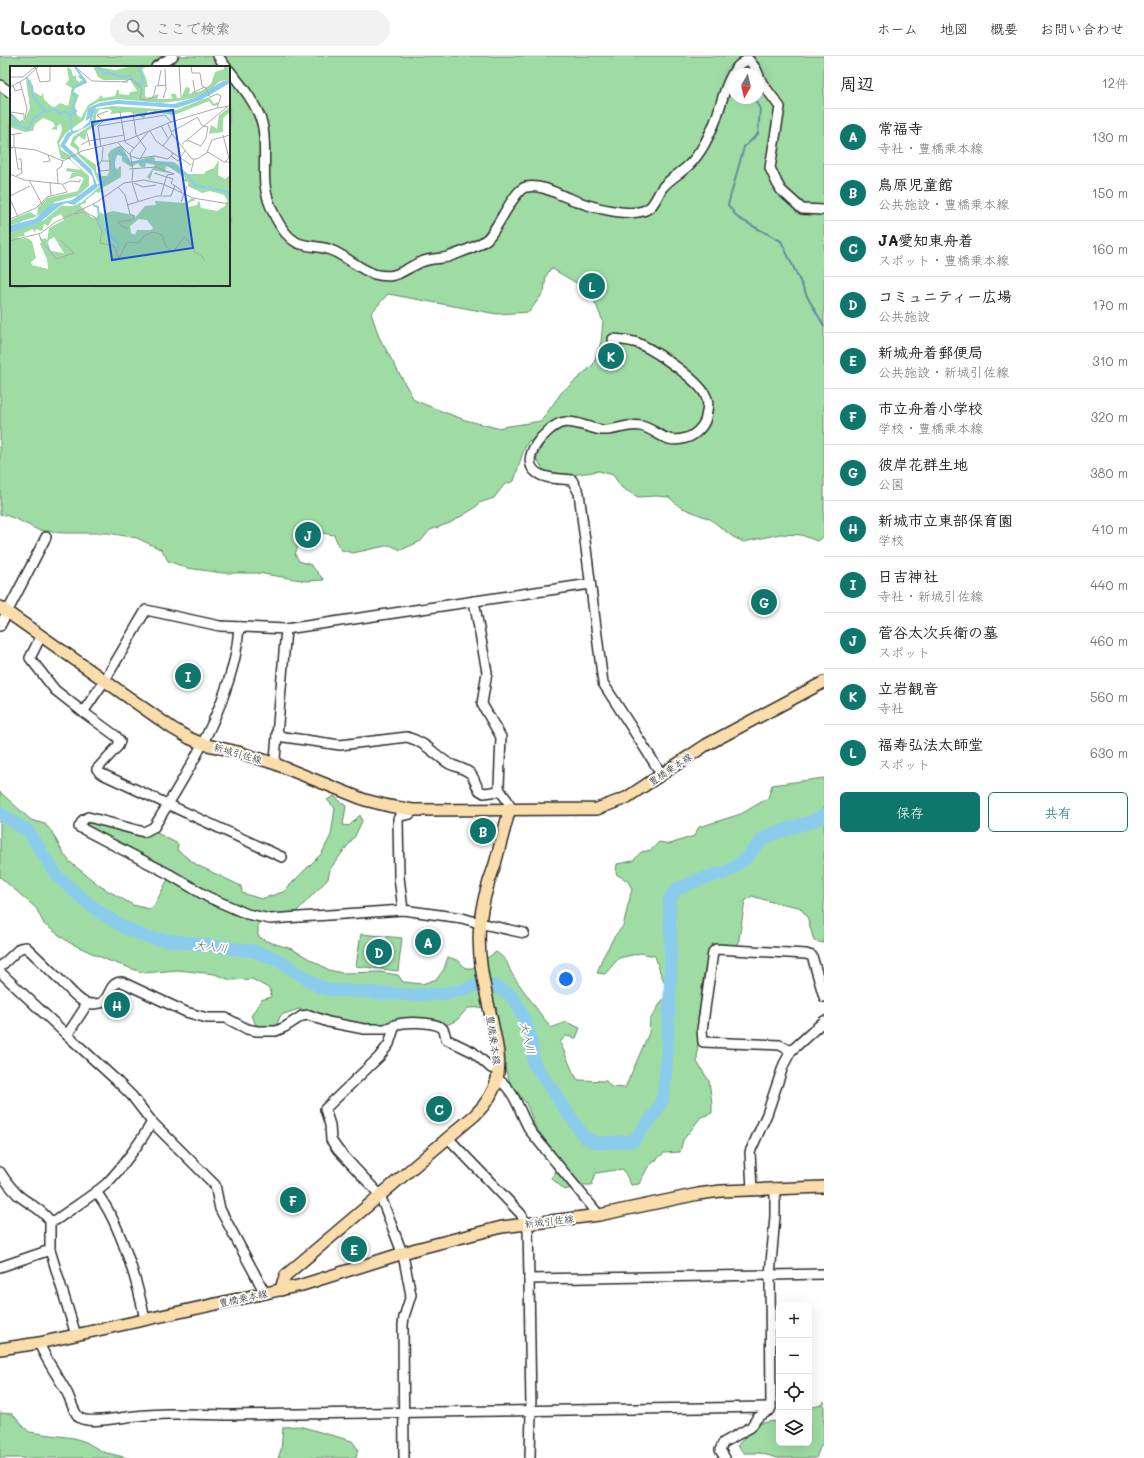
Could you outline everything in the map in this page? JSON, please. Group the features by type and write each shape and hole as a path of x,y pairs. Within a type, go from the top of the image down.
{"main road":[{"name":"新城引佐線","path":"4,609 172,728 203,744 238,752 273,763 365,800 389,806 413,810 510,808"},
{"name":"豊橋乗本線","path":"0,1349 39,1343 281,1290 282,1282 286,1275 448,1138 483,1107 492,1093 498,1074 498,1052 481,962 479,945 480,923 483,900 510,808 550,810 597,809 626,798 706,745 824,682"},
{"name":"新城引佐線","path":"281,1290 402,1254 502,1227 599,1215 698,1194 824,1186"}],"street":[{"path":"158,66 173,56"},
{"path":"218,56 225,66"},
{"path":"230,71 249,96 260,118 265,154 266,193 277,221 286,235 295,242 301,244 328,248 343,255 357,266 374,274 392,276 401,273 421,262 444,258 471,249 487,239 518,192 525,187 546,189 571,199 611,210 632,213 647,210 652,205 663,187 700,153 715,122 729,80 736,66 749,60 756,69 762,83 780,107 770,168 777,183 781,190 802,209 824,210"},
{"path":"0,85 10,92"},
{"path":"613,339 627,340 639,344 672,364 688,376 704,392 708,407 705,421 700,429 688,438 678,440 667,439 647,428 640,426 603,430 570,422 562,422 552,427 538,440 532,450 530,460 531,468 537,473 546,478 562,478 572,480 576,486 602,683 662,775"},
{"path":"0,626 4,609 46,538"},
{"path":"83,712 105,680 146,610 220,626 286,629 590,584"},
{"path":"474,601 487,672 482,704 501,737 500,791 510,803 510,808"},
{"path":"239,627 235,656 229,678 203,744 169,804 154,827 144,832 88,817 83,820 79,827 169,874 208,897 247,914 270,919 403,910 462,918 524,933"},
{"path":"273,763 275,759 286,629"},
{"path":"41,636 30,658 55,690 116,736 120,741 118,746 97,769 100,773 282,857"},
{"path":"277,736 340,745 406,737 422,743 448,763 469,772 479,790 484,793 500,791"},
{"path":"403,910 399,877 398,819 400,816 410,814 413,810"},
{"path":"0,967 20,948 26,947 74,994 86,1003 100,1003 105,1000 113,985 118,982 122,982 186,1012 207,1018 226,1018 246,1029 257,1031 276,1031 302,1016 310,1015 338,1025 364,1029 385,1029 404,1022 433,1025 442,1028 445,1032 446,1039 473,1052 498,1074 518,1104 524,1120 531,1132 599,1215"},
{"path":"791,1052 780,1045 703,1042 702,1030 713,952 716,949 806,954 812,956 824,997"},
{"path":"0,972 132,1096 152,1122 214,1185 220,1209 265,1293"},
{"path":"66,1035 84,1010 86,1003"},
{"path":"752,1190 750,1152 767,1114 784,1064 791,1052 824,1021"},
{"path":"396,1025 389,1044 379,1057 325,1108 330,1125 331,1140 338,1150 380,1195 402,1254 411,1295 403,1325 404,1458"},
{"path":"50,1222 56,1220 96,1192 107,1182 145,1134 152,1122"},
{"path":"448,1138 521,1214 526,1224 531,1410 530,1458"},
{"path":"0,1172 5,1181 18,1194 40,1210 50,1222 50,1250 76,1335"},
{"path":"724,1458 720,1450 723,1443 751,1427 757,1418 770,1410 771,1407 770,1275 775,1216 775,1188"},
{"path":"96,1192 106,1206 125,1250 145,1320"},
{"path":"0,1268 50,1250"},
{"path":"528,1279 824,1274"},
{"path":"39,1343 51,1368 67,1392 79,1417 83,1419 108,1420 136,1415 154,1414 230,1415 771,1407"}],"green space":[{"path":"0,56 824,56 824,536 817,541 801,535 780,534 744,542 733,537 710,519 680,507 669,497 638,497 622,488 613,475 599,471 572,475 544,470 536,459 542,447 529,440 523,452 514,481 504,485 494,498 479,503 475,508 450,523 430,530 421,541 401,550 390,545 353,553 341,550 334,535 316,532 301,539 295,554 299,561 311,565 324,580 307,581 258,573 223,573 187,568 168,561 162,550 137,538 108,533 63,533 38,530 2,514 0,515","holes":["551,268 590,291 603,321 601,342 593,365 561,393 541,421 497,428 465,420 414,400 379,337 371,313 388,294 497,314 529,312 544,292 546,276"]},
{"path":"824,778 824,943 814,941 807,916 799,907 772,902 752,896 745,901 738,945 720,945 710,951 703,979 699,1016 697,1062 709,1081 712,1113 701,1117 683,1140 680,1152 664,1153 648,1167 639,1184 631,1185 623,1169 596,1173 592,1185 580,1185 565,1190 551,1178 562,1163 535,1126 526,1103 511,1085 505,1069 496,1007 468,1008 457,1020 447,1025 435,1021 368,1027 329,1021 311,1012 299,1009 281,1015 276,1026 258,1028 251,1016 261,1000 271,997 270,989 252,979 231,980 214,974 178,970 144,973 107,960 70,943 44,924 36,908 0,877 0,792 31,820 45,824 52,832 62,851 70,862 100,886 133,905 149,909 154,906 168,879 167,867 96,831 86,825 89,821 131,833 157,833 178,844 177,850 197,865 241,886 242,893 261,899 283,892 322,853 331,835 335,808 327,800 334,796 346,806 343,825 349,826 360,815 362,821 355,836 330,869 328,879 296,912 263,916 258,924 258,936 266,941 292,949 329,970 342,973 379,972 398,975 403,982 422,984 437,979 444,969 448,957 459,961 465,968 472,968 496,952 504,958 514,977 551,1028 566,1022 580,1028 576,1038 566,1036 560,1042 578,1080 606,1081 611,1087 625,1088 649,1033 650,1020 665,996 666,986 655,956 641,953 619,958 605,974 597,973 602,959 614,937 623,926 632,889 628,881 616,874 617,864 633,861 641,852 651,850 659,842 670,844 694,836 699,827 741,814 768,798 772,785"},
{"path":"361,934 402,938 398,971 356,966"},
{"path":"824,1401 824,1442 821,1445 816,1458 778,1458 759,1453 744,1453 737,1446 748,1434 762,1423 774,1421 776,1424 776,1446 812,1446 812,1406 814,1407 821,1405"},
{"path":"0,1413 12,1414 29,1432 74,1438 86,1442 103,1452 128,1458 0,1458"},
{"path":"299,1426 352,1441 358,1449 356,1458 278,1458 281,1450 283,1427"}],"waterway":[{"path":"757,104 760,109 758,134 744,147 728,205 738,218 781,241 808,298 824,326"},
{"name":"大入川","path":"0,813 28,831 57,876 83,899 104,915 127,929 150,938 253,951 276,959 320,987 332,990 413,995 441,994 459,991 476,985 494,986 510,994 519,1007 526,1023 531,1040 534,1064 585,1138 599,1143 633,1141 656,1112 662,1100 665,1083 670,994 671,953 669,899 677,889 701,879 726,872 736,866 769,835 813,821 824,815"}],"place":[{"name":"福寿弘法太師堂","path":"592,286"},
{"name":"立岩観音","path":"611,356"},
{"name":"菅谷太次兵衛の墓","path":"308,535"},
{"name":"彼岸花群生地","path":"764,602"},
{"name":"日吉神社","path":"188,676"},
{"name":"鳥原児童館","path":"483,831"},
{"name":"常福寺","path":"428,942"},
{"name":"コミュニティー広場","path":"379,952"},
{"name":"新城市立東部保育園","path":"117,1005"},
{"name":"JA愛知東舟着","path":"439,1109"},
{"name":"市立舟着小学校","path":"293,1200"},
{"name":"新城舟着郵便局","path":"354,1249"}]}
